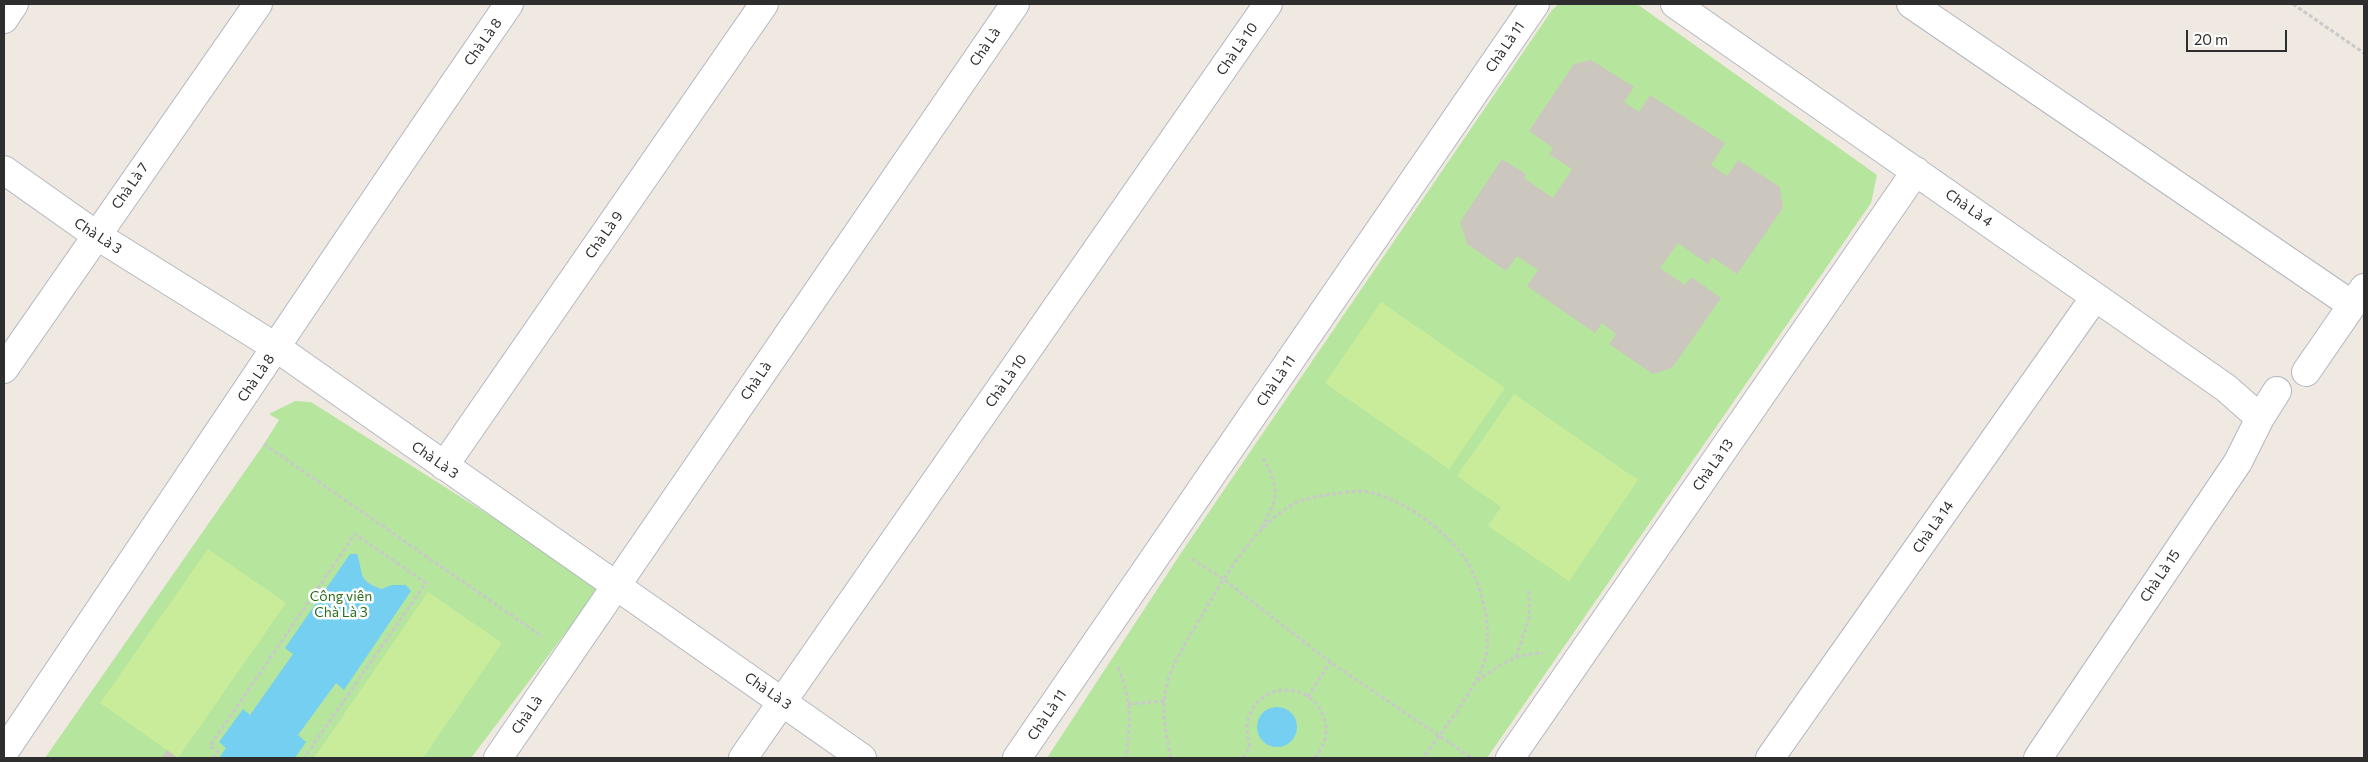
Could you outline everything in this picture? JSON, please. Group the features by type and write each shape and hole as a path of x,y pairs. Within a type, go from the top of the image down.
{"street":[{"path":"4,19 14,4"},
{"name":"Chà Là 7","path":"4,369 258,4"},
{"name":"Chà Là 8","path":"4,752 277,348 332,262 509,4"},
{"name":"Chà Là 9","path":"444,466 764,4"},
{"name":"Chà Là","path":"498,758 1015,4"},
{"name":"Chà Là 10","path":"743,758 1268,4"},
{"name":"Chà Là 11","path":"1017,758 1535,4"},
{"name":"Chà Là 4","path":"1675,4 2226,388 2260,418"},
{"path":"1911,4 2358,296 2306,372"},
{"name":"Chà Là 3","path":"4,170 96,235 277,348 862,758"},
{"name":"Chà Là 13","path":"1510,758 1916,171"},
{"name":"Chà Là 14","path":"1770,758 2095,297"},
{"name":"Chà Là 15","path":"2038,758 2238,462 2260,418 2277,391"}],"path":[{"path":"2293,4 2364,53"},
{"path":"264,444 544,637"},
{"path":"1171,758 1165,728 1164,701 1173,666 1223,579 1260,531 1274,506 1275,489 1273,478 1261,454"},
{"path":"1260,531 1290,506 1318,496 1359,491 1399,502 1421,516 1444,536 1469,564 1482,597 1487,649 1480,676 1423,758"},
{"path":"213,758 218,752 210,746 355,534 426,583 304,758"},
{"path":"1188,557 1223,579 1330,662 1472,758"},
{"path":"1516,658 1528,619 1529,591"},
{"path":"1475,683 1510,659 1530,653 1549,654"},
{"path":"1116,659 1125,686 1131,720 1126,758"},
{"path":"1308,697 1330,662"},
{"path":"1243,758 1250,748 1246,735 1251,709 1260,699 1271,692 1284,690 1297,691 1308,697 1319,706 1324,717 1326,731 1324,743 1314,758"},
{"path":"1128,704 1164,701"}],"green space":[{"path":"1559,4 1637,4 1877,175 1871,203 1487,758 1047,758 1181,553 1552,10"},
{"path":"1381,302 1505,388 1449,469 1325,383"},
{"path":"1514,394 1638,480 1569,581 1488,526 1501,507 1457,476"},
{"name":"Công viên Chà Là 3","path":"295,401 311,402 601,586 471,758 45,758 264,444 279,420 269,414"},
{"path":"208,549 286,603 178,758 100,703"},
{"path":"428,592 502,643 423,758 314,758"}],"water":[{"path":"350,554 357,554 363,576 368,583 381,589 392,585 406,585 411,591 344,690 336,683 298,735 306,742 295,758 219,758 226,748 219,742 243,709 250,715 293,654 285,648"},
{"path":"1277,707 1291,713 1297,727 1291,741 1277,747 1263,741 1257,727 1263,713"}],"building":[{"path":"1591,60 1634,87 1624,102 1639,112 1650,95 1725,143 1711,165 1727,176 1738,160 1780,187 1783,208 1737,274 1712,257 1708,264 1678,243 1660,268 1685,285 1691,277 1721,298 1672,368 1653,374 1609,344 1616,334 1602,323 1595,333 1527,286 1538,270 1517,256 1506,271 1467,244 1460,222 1502,159 1526,174 1524,178 1553,198 1572,169 1549,154 1553,148 1529,131 1574,64"},
{"path":"167,750 178,758 161,758"}]}
